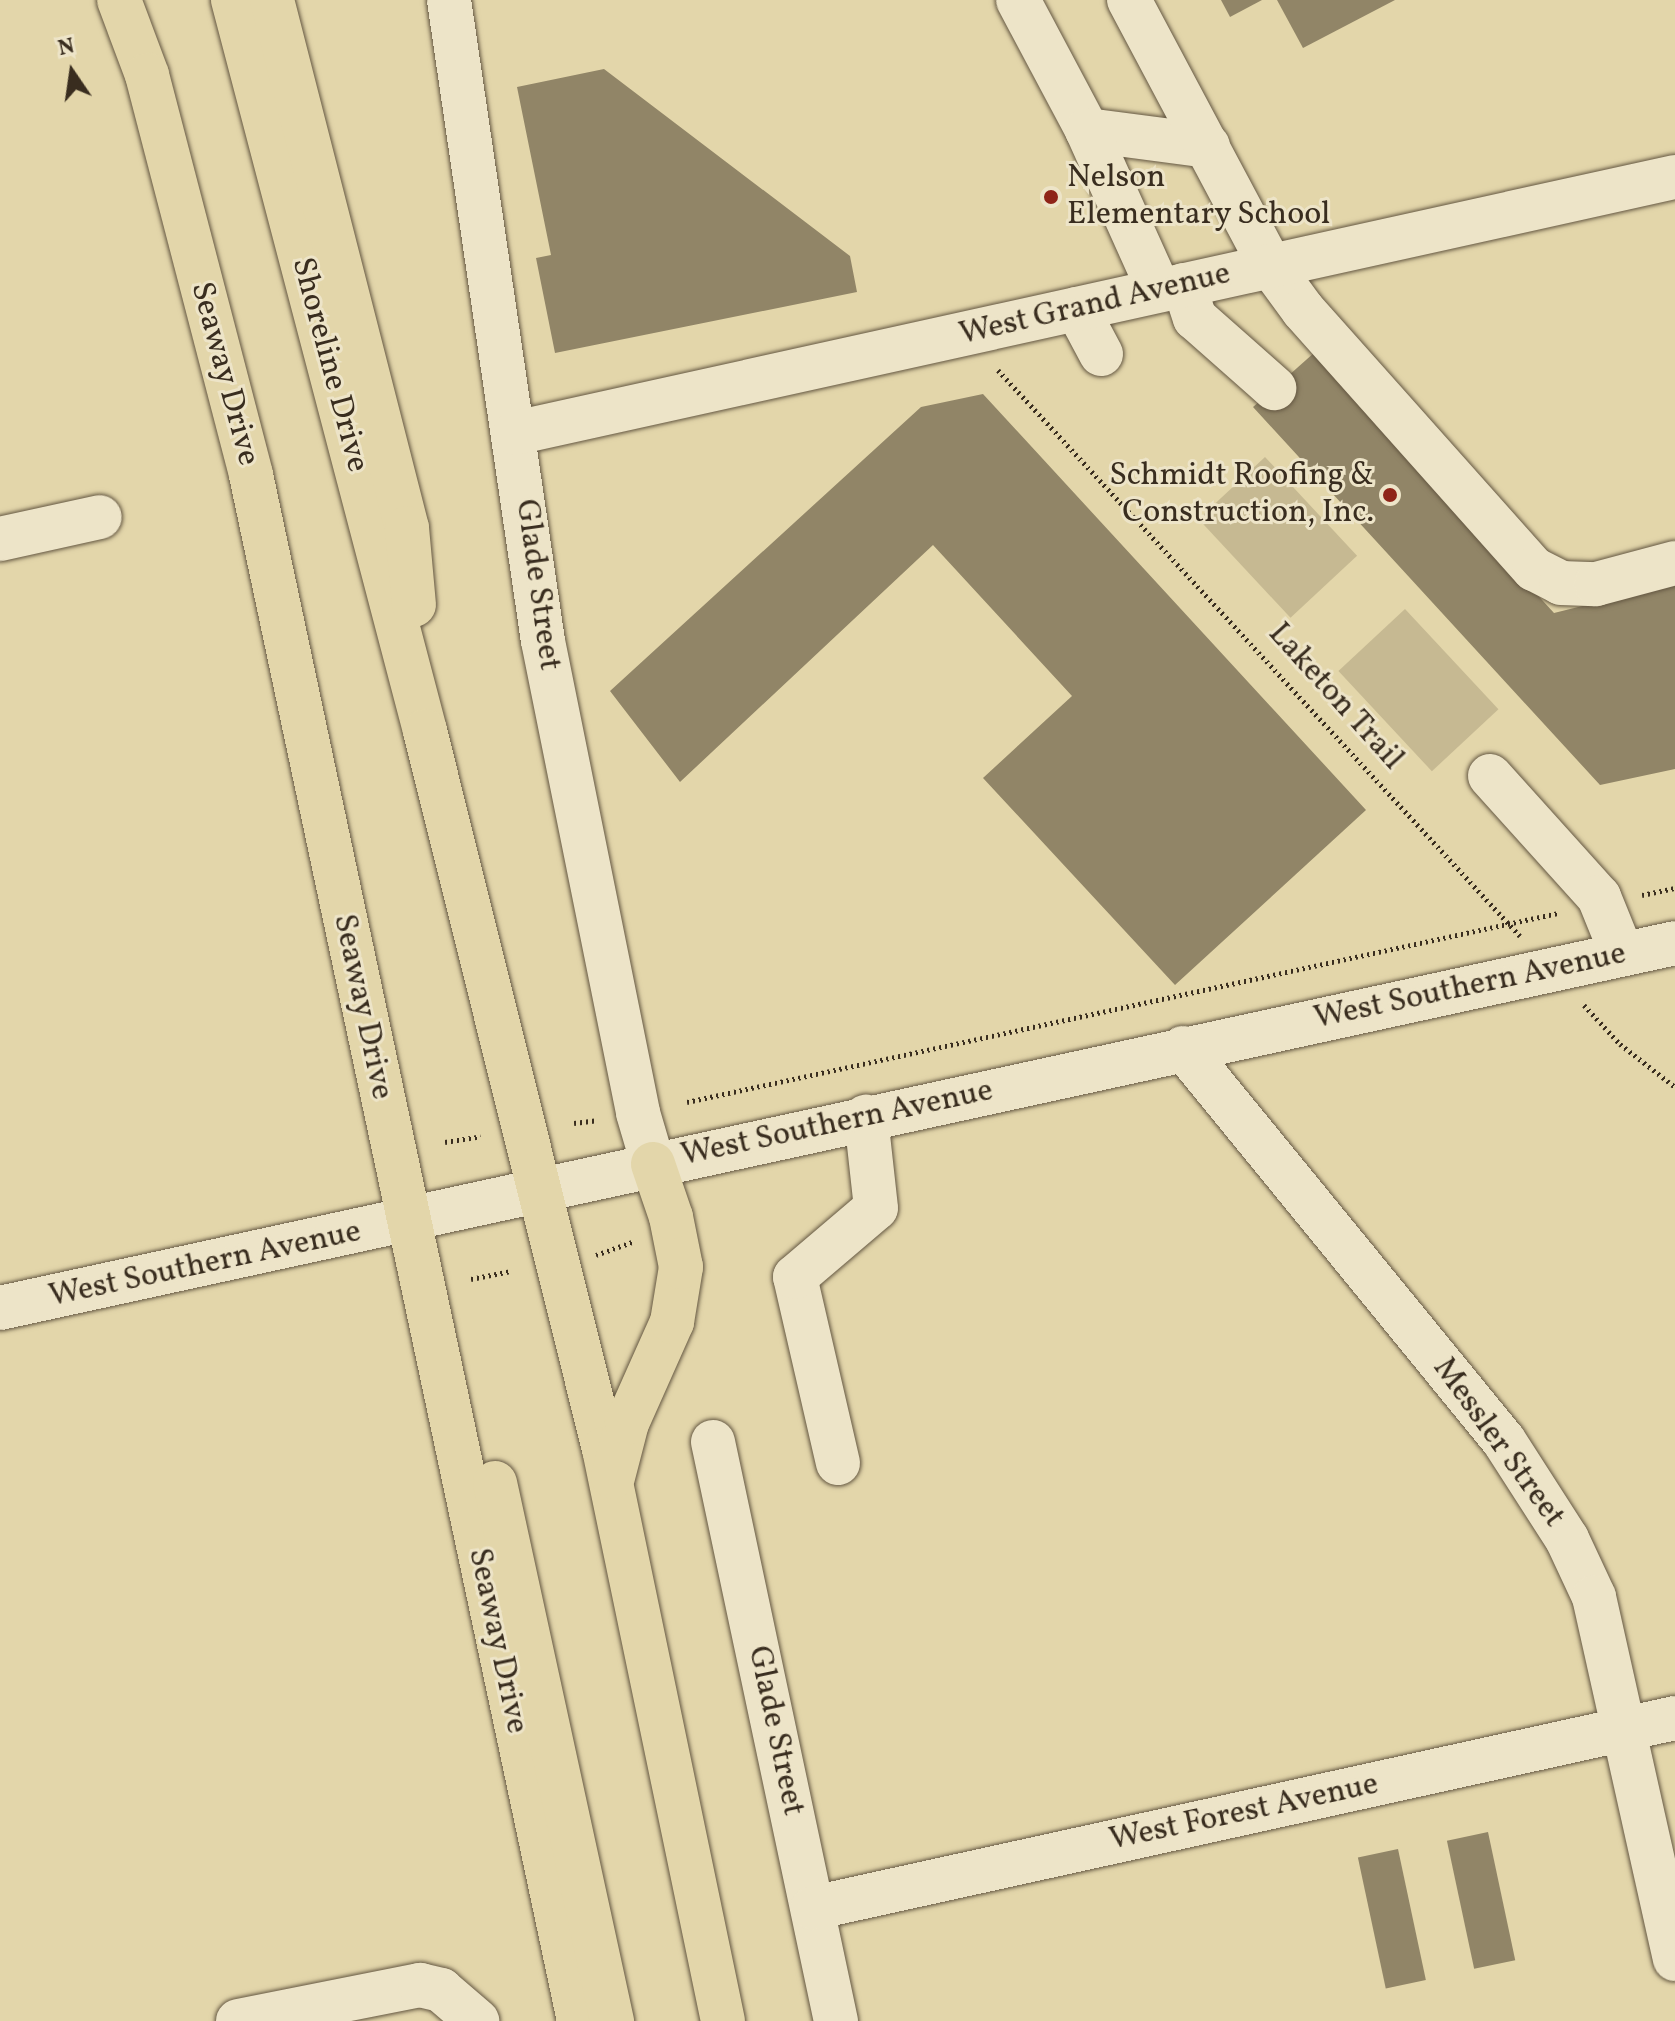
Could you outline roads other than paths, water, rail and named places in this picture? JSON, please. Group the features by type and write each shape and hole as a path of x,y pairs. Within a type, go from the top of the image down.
{"highway":[{"name":"Seaway Drive","path":"119,0 147,75 251,475 407,1222 579,2021"},
{"name":"Shoreline Drive","path":"233,0 425,731"},
{"path":"272,0 407,528 425,731 611,1483 723,2021"},
{"path":"611,1483 627,1423 672,1322 681,1267 653,1164"},
{"path":"432,1333 473,1384 612,2021"}],"street":[{"name":"Glade Street","path":"449,0 515,433 543,641 638,1113 653,1164"},
{"path":"1018,0 1171,288 1195,318 1274,388"},
{"path":"1129,0 1270,265 1303,310 1534,569 1561,583 1596,584 1675,563"},
{"path":"1087,130 1208,146"},
{"name":"West Grand Avenue","path":"515,433 1675,177"},
{"path":"1077,309 1101,354"},
{"path":"0,539 100,517"},
{"path":"1490,776 1602,903 1622,954"},
{"name":"West Southern Avenue","path":"0,1308 407,1222 866,1117 1675,943"},
{"name":"Messler Street","path":"1183,1048 1504,1441 1567,1539 1594,1597 1675,1959"},
{"path":"838,1463 795,1277 876,1208 866,1117"},
{"name":"Glade Street","path":"713,1442 836,2021"},
{"name":"West Forest Avenue","path":"813,1908 1675,1718"},
{"path":"238,2021 399,1986 441,1990 468,2011"}],"place":[{"name":"Nelson Elementary School","path":"1051,197"},
{"name":"Schmidt Roofing & Construction, Inc.","path":"1390,495"}]}
